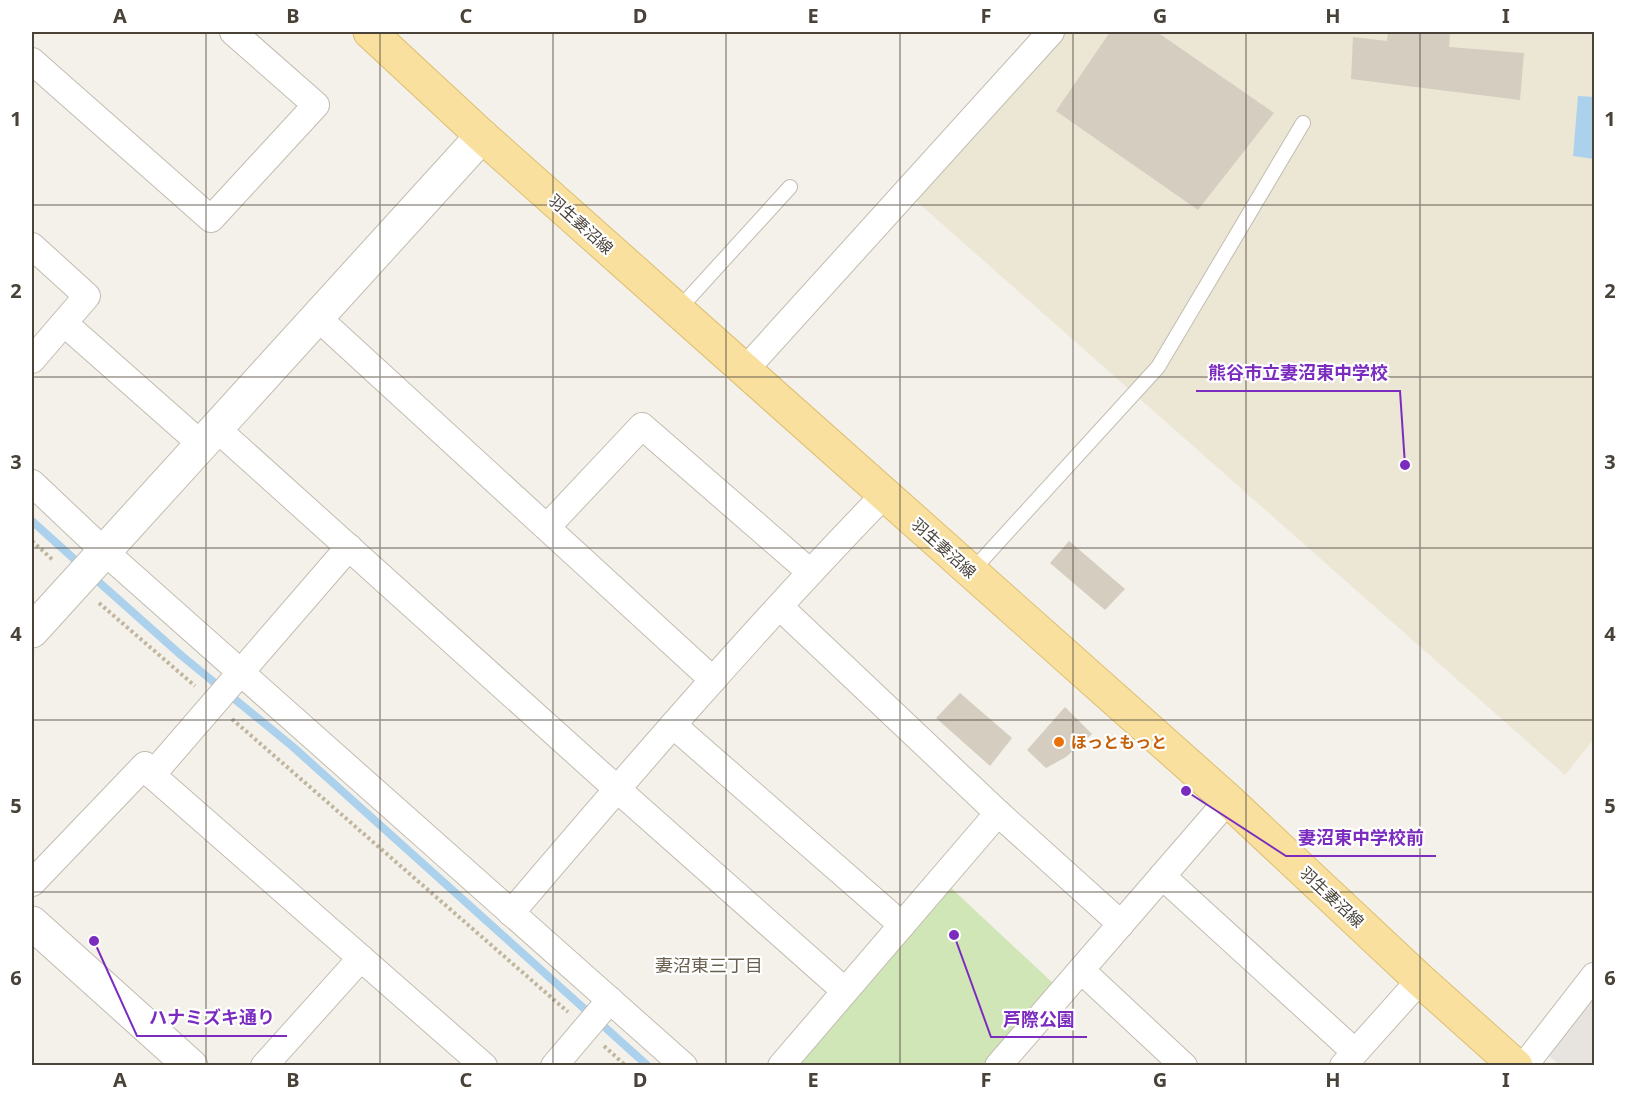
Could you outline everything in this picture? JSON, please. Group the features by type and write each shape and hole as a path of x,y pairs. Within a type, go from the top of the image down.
{"main road":[{"name":"羽生妻沼線","path":"370,32 482,136 1228,800 1507,1062"}],"street":[{"path":"32,61 211,219 316,105 233,32"},
{"path":"745,370 1051,32"},
{"path":"32,630 482,136"},
{"path":"32,246 87,296 32,360"},
{"path":"317,317 713,680"},
{"path":"64,322 349,548 845,991"},
{"path":"547,527 642,426 810,572"},
{"path":"32,483 104,551 684,1065"},
{"path":"511,913 713,680 810,572 884,495"},
{"path":"152,775 349,548"},
{"path":"780,607 998,813 1121,924"},
{"path":"673,725 902,925"},
{"path":"32,883 145,765 152,775 484,1065"},
{"path":"998,1065 1228,800"},
{"path":"782,1065 998,813"},
{"path":"1162,876 1349,1059 1420,980"},
{"path":"32,923 191,1065"},
{"path":"264,1065 361,958"},
{"path":"1081,970 1184,1065"},
{"path":"1507,1062 1594,976"},
{"path":"554,1065 610,1000"}],"lane":[{"path":"971,572 1158,367 1303,123"},
{"path":"678,310 790,187"}],"path":[{"path":"32,541 54,561"},
{"path":"96,600 203,693"},
{"path":"230,717 576,1020"},
{"path":"601,1043 626,1065"}],"shaded area":[{"path":"1055,32 1594,32 1594,739 1565,775 906,192"},
{"path":"1594,989 1594,1065 1560,1065 1549,1056 1549,1044"}],"green space":[{"path":"948,885 1055,985 983,1065 795,1066"}],"water":[{"path":"1578,96 1594,97 1594,159 1573,156"}],"building":[{"path":"1110,32 1157,32 1274,113 1198,210 1056,111"},
{"path":"1388,32 1450,32 1449,47 1524,53 1520,100 1351,79 1353,37 1387,41"},
{"path":"1069,541 1125,589 1105,610 1050,563"},
{"path":"960,693 1012,738 990,766 936,718"},
{"name":"ほっともっと","path":"1065,707 1092,734 1066,757 1046,768 1027,750"}],"waterway":[{"path":"32,521 83,567"},
{"path":"92,576 182,656 292,746 648,1066"}],"place":[{"name":"熊谷市立妻沼東中学校","path":"1405,465"},
{"name":"ほっともっと","path":"1059,742"},
{"name":"妻沼東中学校前","path":"1186,791"},
{"name":"芦際公園","path":"954,935"},
{"name":"ハナミズキ通り","path":"94,941"}],"district":[{"name":"妻沼東三丁目","path":"709,966"}]}
